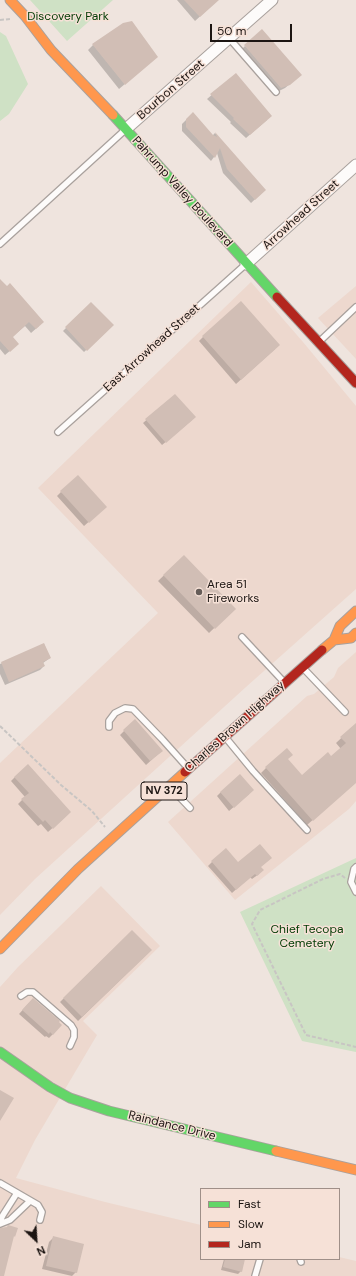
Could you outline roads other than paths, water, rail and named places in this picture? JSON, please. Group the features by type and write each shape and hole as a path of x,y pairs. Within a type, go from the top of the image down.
{"main road":[{"name":"Pahrump Valley Boulevard","path":"10,0 25,16 51,50 126,129 246,264 356,383"},
{"name":"Charles Brown Highway","path":"0,949 74,872 285,682 334,640 340,626 356,611"},
{"name":"Charles Brown Highway","path":"334,640 351,638 356,633"},
{"name":"Raindance Drive","path":"0,1052 50,1087 70,1098 103,1108 356,1170"}],"street":[{"name":"Bourbon Street","path":"126,129 272,0"},
{"name":"Arrowhead Street","path":"246,264 356,165"}],"lane":[{"path":"230,38 276,92"},
{"name":"Bourbon Street","path":"0,244 126,129"},
{"name":"East Arrowhead Street","path":"58,432 246,264"},
{"path":"318,342 356,307"},
{"path":"242,637 285,682"},
{"path":"302,667 345,712"},
{"path":"109,727 109,721 115,713 125,708 133,709 189,769"},
{"path":"224,737 307,830"},
{"path":"170,786 190,808"},
{"path":"356,868 354,869 351,882 356,892"},
{"path":"21,996 27,992 33,992 71,1025 74,1030 74,1037 70,1046"},
{"path":"0,1183 38,1205 42,1212 40,1220"},
{"path":"0,1221 17,1193"},
{"path":"0,1224 10,1220 30,1201"},
{"path":"255,1276 260,1260"}],"place":[{"name":"Area 51 Fireworks","path":"199,592"}],"park label":[{"name":"Discovery Park","path":"68,17"},
{"name":"Chief Tecopa Cemetery","path":"307,937"}]}
